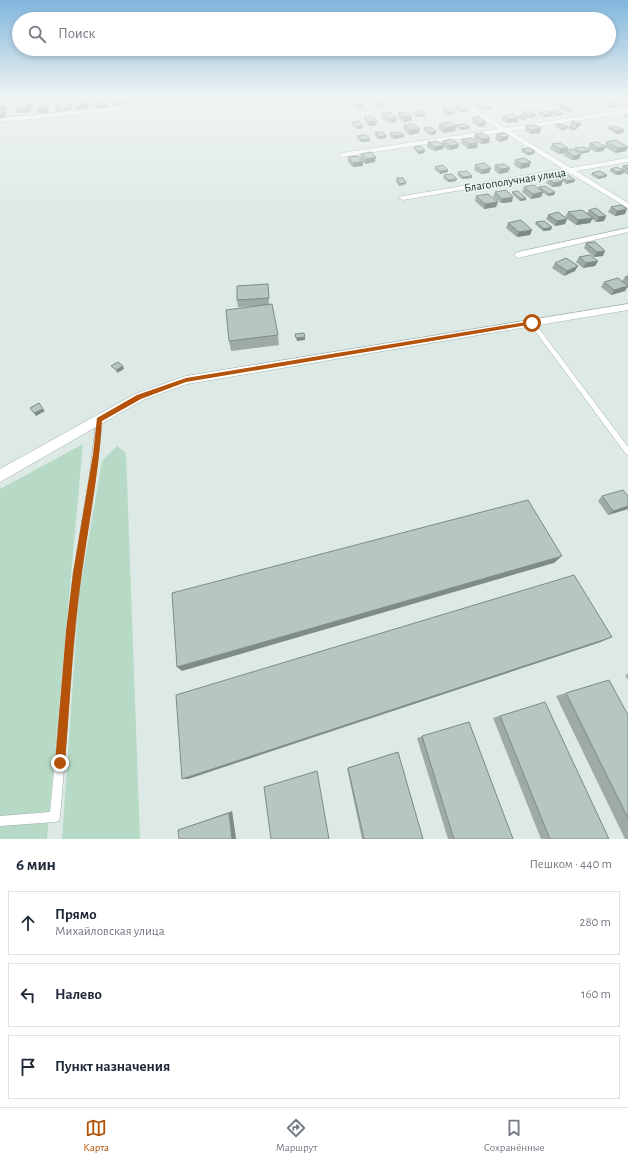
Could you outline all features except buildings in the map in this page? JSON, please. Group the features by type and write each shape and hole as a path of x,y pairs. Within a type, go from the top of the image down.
{"street":[{"path":"342,155 460,137"},
{"path":"518,137 628,206"},
{"name":"Благополучная улица","path":"403,198 571,171 628,160"},
{"path":"518,254 628,230"},
{"path":"0,476 139,397 186,380 628,307"}],"lane":[{"path":"532,323 628,452"},
{"path":"0,821 55,817 71,631 78,573 97,454 99,420"}],"green space":[{"path":"83,444 47,839 0,839 0,489"},
{"path":"117,446 126,453 140,839 62,839 79,594 102,461"}],"route":[{"path":"60,763 71,631 78,573 97,454 99,420 139,397 186,380 532,323"}]}
